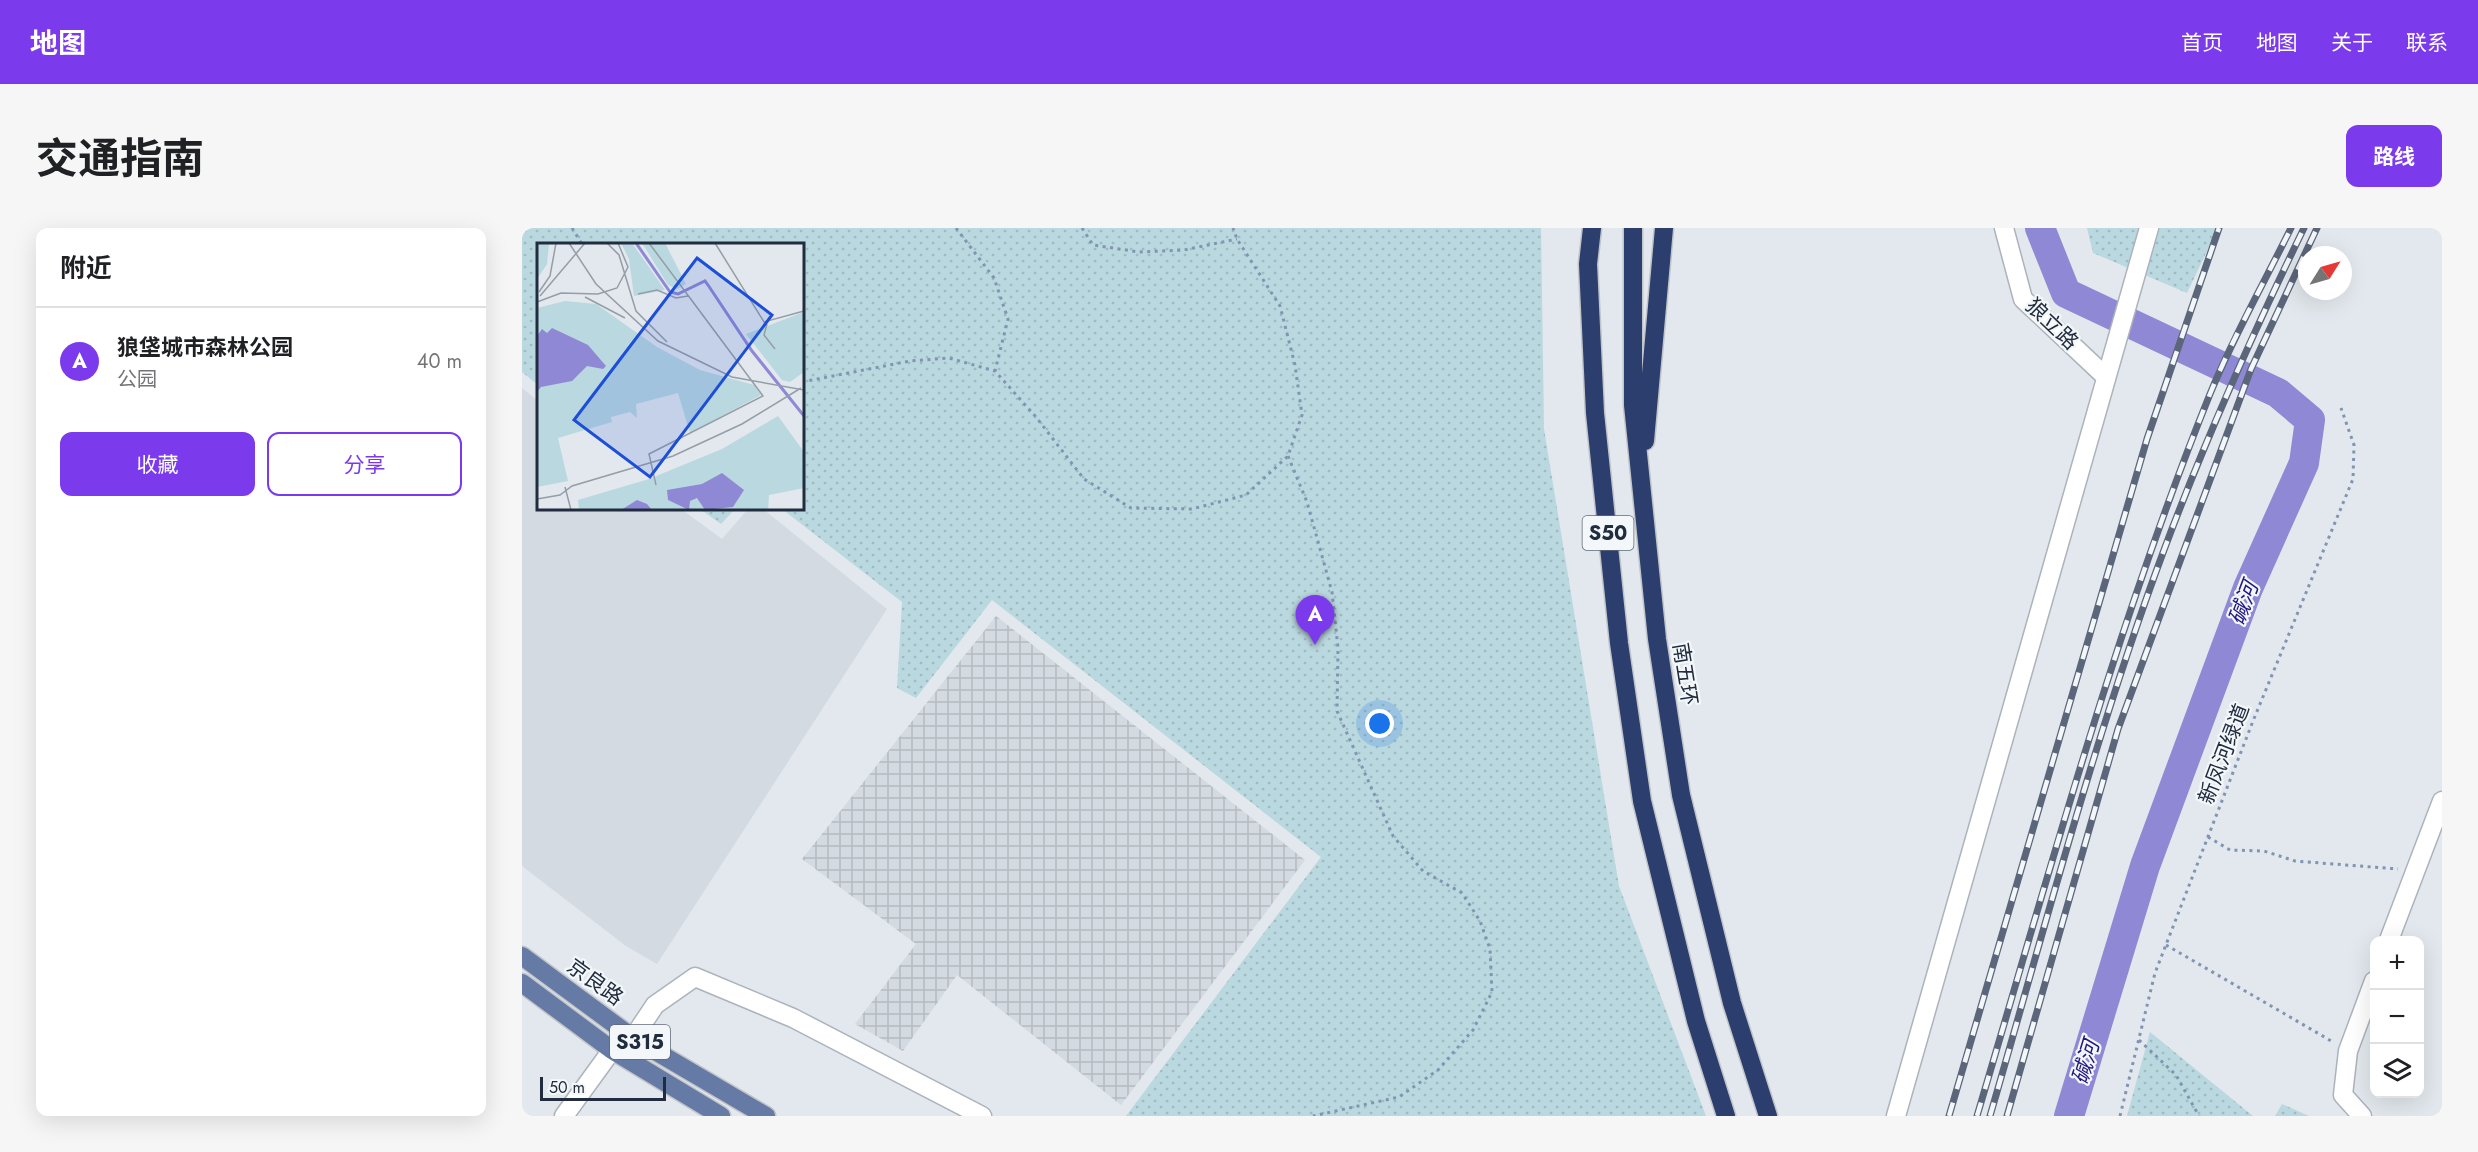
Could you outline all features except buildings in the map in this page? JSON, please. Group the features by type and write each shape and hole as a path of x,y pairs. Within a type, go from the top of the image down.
{"highway":[{"path":"1587,228 1588,264"},
{"name":"S50","path":"1592,228 1588,264 1595,413 1619,643 1642,801 1696,1021 1726,1116"},
{"name":"南五环","path":"1633,228 1633,405 1657,639 1681,795 1732,1004 1768,1116"},
{"path":"1641,484 1664,228"}],"main road":[{"name":"京良路","path":"522,956 633,1038 766,1116"},
{"name":"京良路","path":"522,983 612,1050 721,1116"}],"street":[{"name":"狼立路","path":"2004,228 2023,299 2106,376"},
{"path":"1896,1116 2149,228"},
{"path":"2391,936 2442,801"},
{"path":"564,1116 612,1050 633,1038 655,1005 695,977 793,1018 982,1116"},
{"path":"2362,1116 2343,1095 2348,1051 2371,990"}],"path":[{"path":"572,228 581,243"},
{"path":"956,228 994,278 1008,319 995,371"},
{"path":"1082,228 1093,245 1139,252 1184,250 1237,239"},
{"path":"804,382 910,361 949,358 995,371 1036,417 1084,479 1131,508 1192,509 1246,495 1288,456 1302,415 1295,365 1280,306 1237,239 1233,228"},
{"name":"新凤河绿道","path":"2120,1116 2155,973 2353,479 2354,445 2341,408"},
{"path":"1288,456 1307,502 1332,592 1338,648 1337,711 1393,836 1423,871 1462,893 1480,921 1490,949 1492,992 1473,1030 1438,1070 1399,1096 1312,1116"},
{"path":"2208,837 2230,850 2264,851 2295,861 2416,870"},
{"path":"2166,945 2348,1051"},
{"path":"2139,1040 2176,1075 2199,1116"}],"shaded area":[{"path":"522,228 1541,228 1544,429 1619,886 1706,1116 1126,1116 1321,857 992,600 916,698 897,688 902,602 783,510 804,510 804,243 537,243 537,384 522,372"},
{"path":"2087,228 2218,228 2187,293 2093,253"},
{"path":"522,388 537,400 537,510 682,510 722,539 747,510 764,510 887,609 657,964 626,946 522,866"},
{"path":"701,510 734,510 721,524"},
{"path":"996,616 1305,860 1121,1105 957,975 903,1051 855,1024 916,944 802,859"},
{"path":"2150,1032 2253,1116 2127,1116"},
{"path":"2282,1104 2309,1116 2275,1116"}],"waterway":[{"name":"碱河","path":"2040,228 2066,293 2278,393 2310,420 2304,463 2248,588 2145,866 2069,1116"}],"railway":[{"path":"1949,1116 2147,439 2219,228"},
{"path":"1977,1116 2057,843 2144,572 2210,394 2291,228"},
{"path":"1990,1116 2093,761 2139,620 2213,427 2304,228"},
{"path":"2007,1116 2118,729 2251,369 2317,228"}],"place":[{"name":"狼垡城市森林公园","path":"1315,645"}]}
